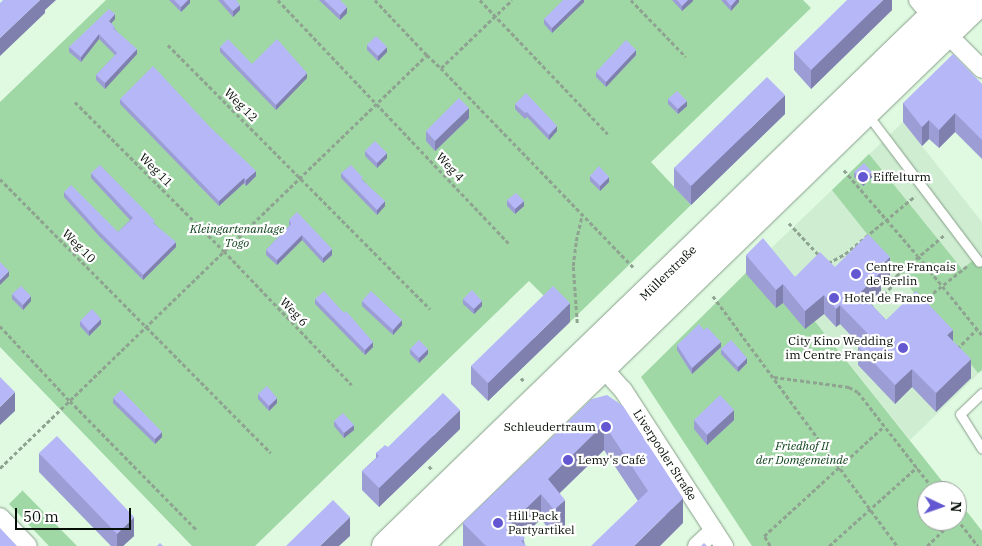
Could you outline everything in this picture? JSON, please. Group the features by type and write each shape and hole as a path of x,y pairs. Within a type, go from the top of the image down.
{"main road":[{"name":"Müllerstraße","path":"424,544 602,367 866,112 957,9"},
{"name":"Müllerstraße","path":"386,546 957,9"}],"street":[{"path":"957,9 982,69"},
{"name":"Liverpooler Straße","path":"602,367 623,390 724,546"},
{"path":"0,517 28,546"},
{"path":"697,546 714,530"}],"lane":[{"path":"866,112 978,260"},
{"path":"982,393 960,414 982,449"}],"path":[{"name":"Weg 4","path":"278,0 510,243"},
{"path":"375,0 634,268"},
{"path":"480,0 608,134"},
{"path":"440,68 512,0"},
{"path":"631,0 686,57"},
{"name":"Weg 12","path":"168,45 430,309"},
{"path":"0,468 427,55"},
{"name":"Weg 11","path":"75,102 224,251"},
{"path":"844,170 918,256 982,335"},
{"name":"Weg 10","path":"0,179 271,452"},
{"path":"833,270 827,263 845,254 923,189"},
{"path":"577,323 573,266 582,214"},
{"path":"789,223 821,257"},
{"path":"864,311 892,286 896,276 953,228"},
{"name":"Weg 6","path":"224,251 352,385"},
{"path":"919,305 978,260"},
{"path":"713,296 897,546"},
{"path":"0,326 70,401 196,529"},
{"path":"956,349 977,329"},
{"path":"774,377 849,387 858,392 928,481"},
{"path":"770,546 764,536 884,426"},
{"path":"429,466 434,472"},
{"path":"829,546 917,467"},
{"path":"927,546 943,531"},
{"path":"966,531 978,546"}],"shaded area":[{"path":"903,122 982,222 982,370 910,440 763,256"}],"green space":[{"name":"Kleingartenanlage Togo","path":"106,0 803,0 811,8 651,162 691,205 570,322 529,281 255,546 192,546 0,347 0,102"},
{"path":"869,154 962,269 976,258 982,260 982,370 978,373 832,190"},
{"name":"Friedhof II der Domgemeinde","path":"763,256 942,481 917,481 917,531 967,531 967,512 982,531 982,546 752,546 641,377"},
{"path":"23,490 77,546 49,546 9,504"}],"building":[{"path":"3,0 40,0 0,38 0,3"},
{"path":"174,0 188,0 181,7"},
{"path":"223,0 236,0 240,5 233,11"},
{"path":"324,0 340,0 347,7 340,15"},
{"path":"563,0 581,0 552,28 544,19"},
{"path":"677,0 688,0 682,6"},
{"path":"726,0 736,0 731,6"},
{"path":"847,0 883,0 811,70 794,52"},
{"path":"109,9 115,14 109,21 115,27 113,28 137,49 105,83 96,75 117,53 99,34 81,57 69,47"},
{"path":"376,36 387,47 378,56 367,45"},
{"path":"228,39 252,64 277,39 307,73 276,105 220,47"},
{"path":"626,40 636,50 606,82 596,72"},
{"path":"953,54 982,84 982,140 955,113 939,130 929,120 922,127 903,103"},
{"path":"153,66 210,127 256,171 246,180 244,178 219,201 120,99"},
{"path":"767,77 785,95 691,186 674,168"},
{"path":"677,91 687,101 678,109 668,99"},
{"path":"526,93 557,126 549,135 527,112 525,113 515,104"},
{"path":"459,98 469,108 435,141 426,131"},
{"path":"375,141 387,153 377,163 365,151"},
{"path":"864,163 872,172 863,181 854,172"},
{"path":"100,165 155,221 153,223 176,242 143,275 99,231 64,192 71,185 118,232 133,218 91,173"},
{"path":"351,165 363,178 361,179 385,201 377,210 341,173"},
{"path":"599,166 609,177 600,186 590,176"},
{"path":"516,193 524,201 515,209 507,200"},
{"path":"297,212 332,249 323,258 302,235 277,260 266,250 291,224 289,220"},
{"path":"868,234 890,257 877,269 881,272 860,293 886,320 916,291 953,330 947,335 971,359 936,393 912,369 895,385 858,346 870,336 840,305 836,309 824,295 805,311 783,284 776,290 746,255 763,238 795,277 820,252 835,267"},
{"path":"0,262 9,271 0,280"},
{"path":"21,286 31,296 23,305 12,294"},
{"path":"553,286 570,303 488,383 471,366"},
{"path":"472,290 482,301 474,309 463,299"},
{"path":"324,291 344,313 346,311 373,342 365,350 315,299"},
{"path":"371,291 402,320 393,330 362,301"},
{"path":"92,309 101,319 89,331 80,321"},
{"path":"699,324 704,330 707,327 721,342 692,368 677,345"},
{"path":"419,340 428,349 419,358 410,349"},
{"path":"731,340 747,358 738,367 721,349"},
{"path":"0,377 15,392 0,407"},
{"path":"267,386 277,398 269,406 258,394"},
{"path":"121,390 162,432 155,439 113,398"},
{"path":"443,393 460,410 379,488 362,471 379,456 376,453 385,445 388,447"},
{"path":"607,395 623,406 683,498 634,546 591,546 648,491 604,424 548,479 565,500 554,510 541,494 511,523 525,538 521,541 526,546 486,546 463,523 592,399"},
{"path":"720,395 734,410 707,435 694,420"},
{"path":"343,413 354,425 344,433 334,421"},
{"path":"57,436 134,517 117,534 39,453"},
{"path":"333,500 350,517 320,546 286,546"},
{"path":"0,528 17,546 0,546"}],"place":[{"name":"Eiffelturm","path":"863,177"},
{"name":"Centre Français de Berlin","path":"856,274"},
{"name":"Hotel de France","path":"834,298"},
{"name":"City Kino Wedding im Centre Français","path":"903,348"},
{"name":"Schleudertraum","path":"606,427"},
{"name":"Lemy's Café","path":"568,460"},
{"name":"Hill Pack Partyartikel","path":"498,523"}]}
